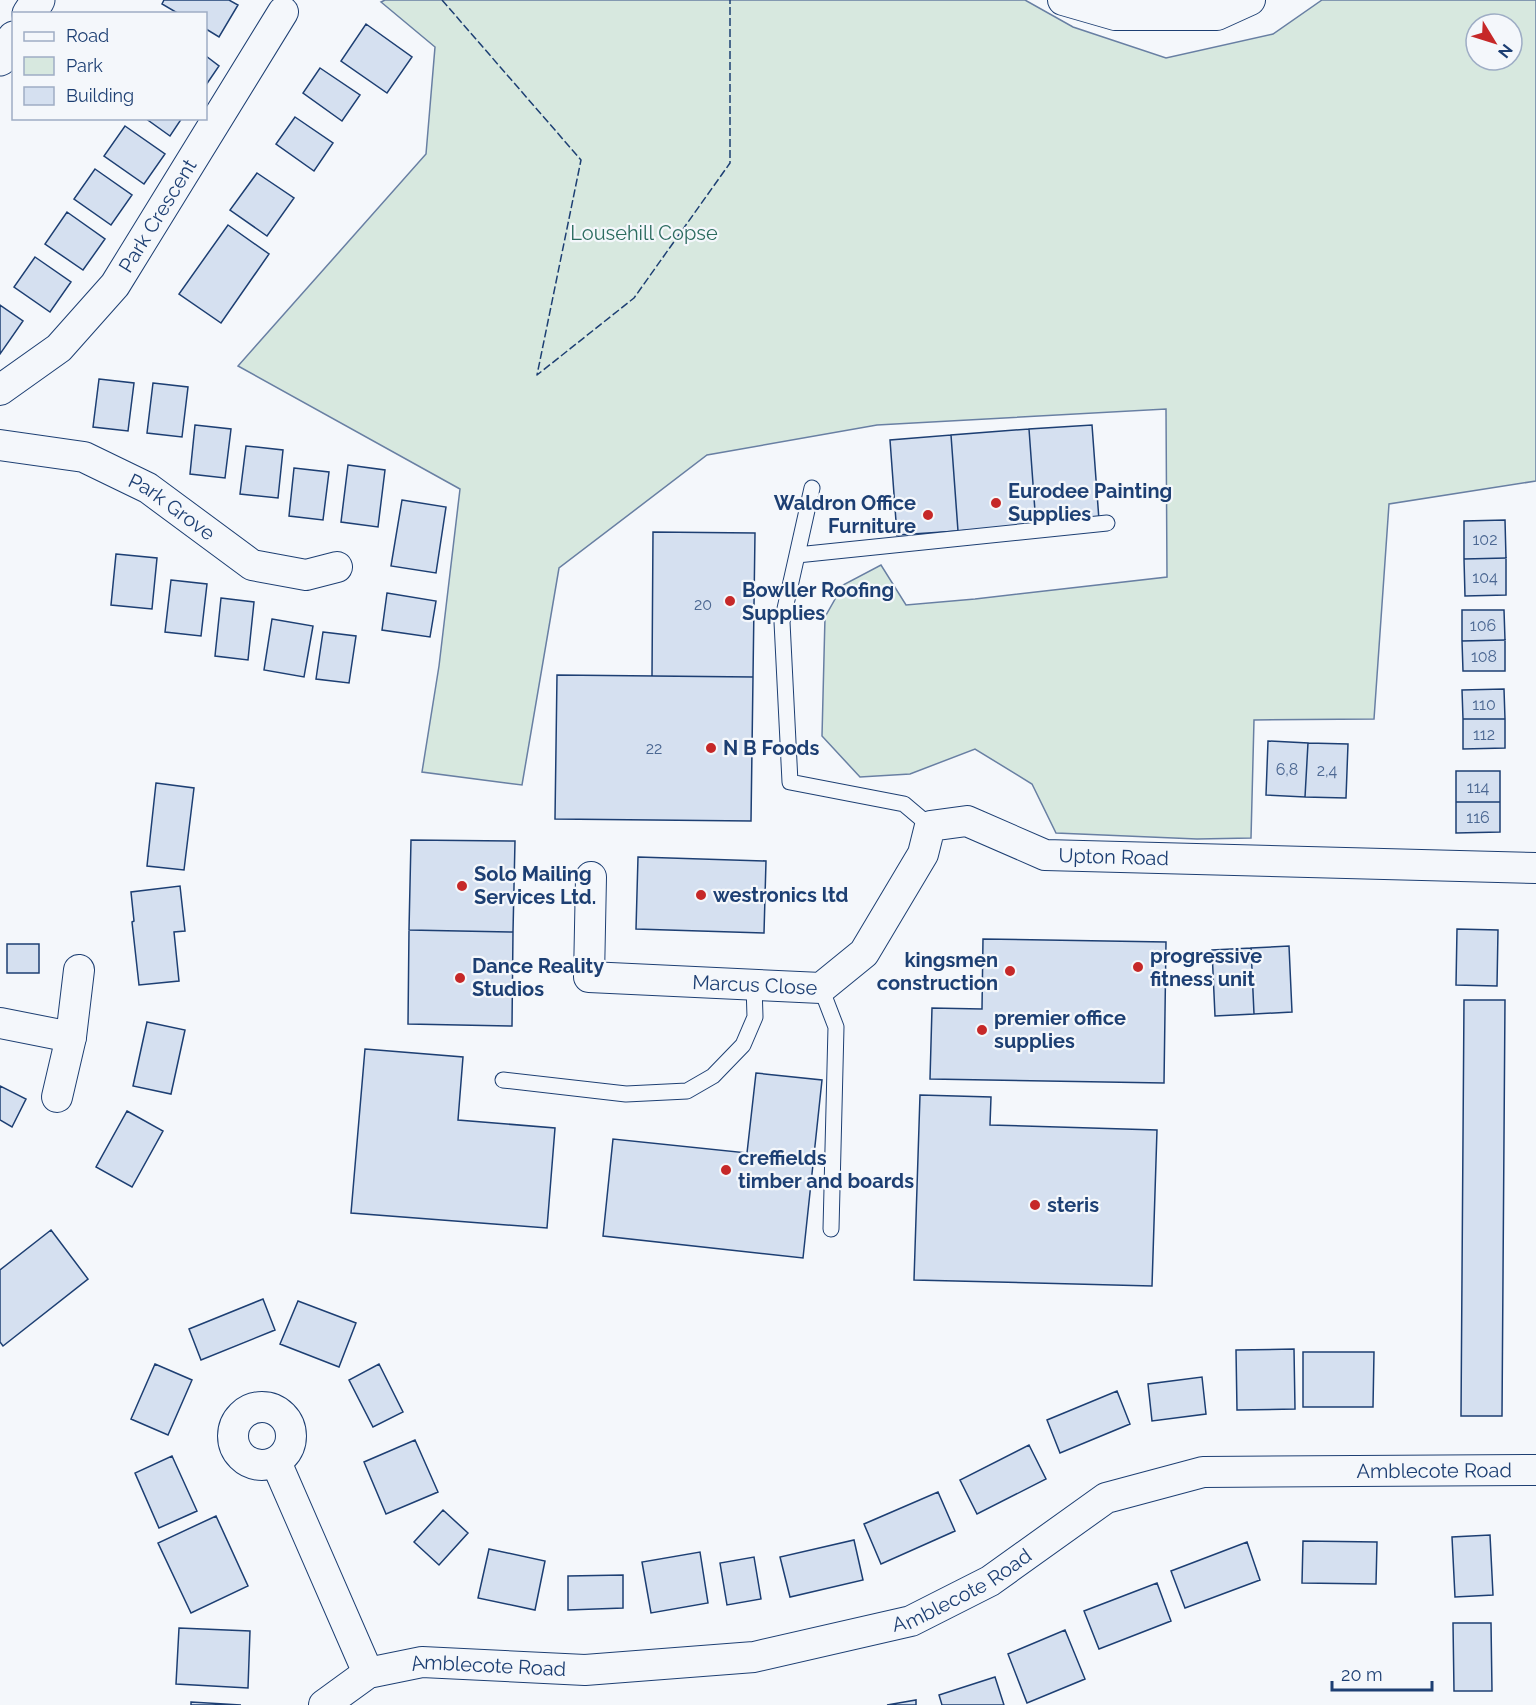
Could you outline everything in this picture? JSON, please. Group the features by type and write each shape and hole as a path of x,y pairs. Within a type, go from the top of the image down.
{"street":[{"path":"1063,0 1115,15 1217,15 1250,0"},
{"name":"Park Crescent","path":"0,390 59,348 115,285 283,12"},
{"path":"0,59 12,41"},
{"name":"Park Grove","path":"0,445 84,457 148,488 252,565 306,575 337,567"},
{"name":"Upton Road","path":"930,826 967,821 1045,855 1536,868"},
{"name":"Marcus Close","path":"591,877 589,977 821,988 864,953 923,854 930,826"},
{"path":"57,1097 71,1037 79,970"},
{"path":"0,1023 71,1037"},
{"path":"276,1462 368,1672"},
{"name":"Amblecote Road","path":"324,1705 368,1672 422,1662 585,1670 754,1657 911,1621 990,1581 1106,1498 1203,1472 1536,1470"}],"lane":[{"path":"812,488 782,622 790,782 904,804 930,826"},
{"path":"797,555 1107,523"},
{"path":"503,1080 626,1094 687,1091 712,1076 742,1044 755,1017 754,985"},
{"path":"821,988 836,1027 831,1228"}],"green space":[{"name":"Lousehill Copse","path":"385,0 1025,0 1073,27 1166,58 1273,34 1322,0 1536,0 1536,481 1389,504 1374,719 1254,720 1251,838 1197,839 1056,833 1032,784 975,749 910,774 860,777 822,736 825,617 843,585 881,565 906,605 1167,577 1166,409 877,425 707,455 559,568 522,785 422,772 439,666 460,489 238,366 426,154 435,47 381,2"}],"building":[{"path":"164,0 229,0 238,5 219,37 207,30 207,12 176,12 162,4"},
{"path":"366,24 412,57 387,93 341,61"},
{"path":"207,57 219,66 207,84"},
{"path":"320,68 360,95 342,121 303,93"},
{"path":"295,117 333,143 314,171 276,144"},
{"path":"148,120 181,120 170,136"},
{"path":"125,126 165,154 144,184 104,156"},
{"path":"95,169 132,195 111,225 74,199"},
{"path":"257,173 294,198 267,236 230,210"},
{"path":"67,212 105,239 83,270 45,244"},
{"path":"228,225 269,254 221,323 179,294"},
{"path":"35,257 71,282 50,312 14,287"},
{"path":"0,305 23,321 0,354"},
{"path":"99,379 134,383 128,431 93,427"},
{"path":"153,383 188,387 182,437 147,433"},
{"path":"195,425 231,429 225,478 190,474"},
{"path":"1092,425 1099,520 1036,525 1029,429"},
{"path":"1029,429 1036,525 958,531 951,435"},
{"path":"951,435 958,531 897,535 890,440"},
{"path":"246,446 283,450 278,498 240,494"},
{"path":"348,465 385,470 378,527 341,522"},
{"path":"294,468 329,472 323,520 289,516"},
{"path":"402,500 446,507 436,573 391,566"},
{"path":"1505,520 1506,558 1464,559 1464,521"},
{"path":"653,532 755,533 753,677 652,676"},
{"path":"116,554 157,558 152,609 111,605"},
{"path":"1506,558 1506,595 1465,596 1464,559"},
{"path":"171,580 207,584 201,636 165,632"},
{"path":"387,593 436,601 430,637 382,630"},
{"path":"221,598 254,602 248,660 215,656"},
{"path":"1462,610 1504,610 1505,640 1462,641"},
{"path":"272,619 313,626 304,677 264,670"},
{"path":"323,632 356,636 349,683 316,679"},
{"path":"1505,640 1505,671 1463,671 1462,641"},
{"path":"557,675 753,677 751,821 555,819"},
{"path":"1504,689 1505,719 1463,719 1462,690"},
{"path":"1463,719 1505,719 1505,748 1463,749"},
{"path":"1268,741 1308,743 1305,797 1266,795"},
{"path":"1308,743 1348,744 1346,798 1305,797"},
{"path":"1456,771 1500,771 1500,802 1456,802"},
{"path":"156,783 194,788 184,870 147,866"},
{"path":"1456,802 1500,802 1500,832 1456,833"},
{"name":"Solo Mailing Services Ltd.","path":"411,840 515,841 513,932 409,930"},
{"name":"westronics ltd","path":"638,857 766,861 764,933 636,929"},
{"path":"180,886 185,931 174,932 179,981 139,985 131,892"},
{"path":"1457,929 1498,930 1497,986 1456,985"},
{"name":"Dance Reality Studios","path":"409,930 513,932 512,1026 408,1024"},
{"path":"983,939 1166,942 1164,1083 930,1079 932,1008 982,1009"},
{"path":"7,944 39,944 39,973 7,973"},
{"path":"1289,946 1292,1012 1254,1014 1251,948"},
{"path":"1251,948 1254,1014 1215,1016 1212,950"},
{"path":"1464,1000 1505,1000 1502,1416 1461,1416"},
{"path":"147,1022 185,1030 171,1094 133,1086"},
{"path":"365,1049 463,1057 458,1120 555,1128 547,1228 351,1213"},
{"path":"756,1073 822,1080 803,1258 603,1236 613,1139 747,1153"},
{"path":"0,1086 26,1099 12,1127 0,1120"},
{"name":"steris","path":"920,1095 991,1097 990,1125 1157,1130 1152,1286 914,1280"},
{"path":"127,1111 163,1131 132,1187 96,1167"},
{"path":"51,1230 88,1279 3,1346 0,1342 0,1270"},
{"path":"263,1299 275,1330 201,1360 189,1329"},
{"path":"298,1301 356,1323 339,1367 280,1344"},
{"path":"1294,1349 1295,1409 1237,1410 1236,1350"},
{"path":"1303,1352 1374,1352 1373,1407 1303,1407"},
{"path":"155,1364 192,1380 168,1435 131,1419"},
{"path":"379,1364 403,1412 373,1427 349,1380"},
{"path":"1202,1377 1206,1414 1152,1421 1148,1384"},
{"path":"1117,1391 1130,1424 1060,1453 1047,1420"},
{"path":"415,1440 438,1492 386,1514 364,1462"},
{"path":"1029,1445 1046,1479 977,1514 960,1480"},
{"path":"172,1456 197,1511 159,1528 135,1473"},
{"path":"938,1492 955,1531 881,1564 864,1524"},
{"path":"443,1510 468,1533 439,1565 414,1542"},
{"path":"216,1516 248,1586 191,1613 158,1543"},
{"path":"1490,1535 1493,1595 1455,1597 1452,1537"},
{"path":"854,1540 863,1580 790,1597 780,1557"},
{"path":"1303,1541 1377,1542 1376,1584 1302,1583"},
{"path":"1247,1542 1260,1580 1185,1608 1171,1571"},
{"path":"489,1549 545,1561 535,1610 478,1598"},
{"path":"700,1552 708,1603 651,1613 642,1562"},
{"path":"754,1557 761,1599 727,1605 720,1563"},
{"path":"623,1575 623,1608 568,1610 568,1576"},
{"path":"1157,1583 1171,1621 1099,1649 1084,1611"},
{"path":"1453,1623 1491,1623 1492,1691 1454,1691"},
{"path":"179,1628 250,1631 248,1688 176,1684"},
{"path":"1065,1630 1085,1679 1027,1703 1008,1654"},
{"path":"995,1677 1004,1705 942,1705 939,1695"},
{"path":"916,1700 916,1705 887,1705"},
{"path":"191,1702 241,1705 191,1705"}],"fence":[{"path":"442,0 581,160 537,375 634,298 730,163 730,0"}],"place":[{"name":"Eurodee Painting Supplies","path":"996,503"},
{"name":"Waldron Office Furniture","path":"928,515"},
{"name":"Bowller Roofing Supplies","path":"730,601"},
{"name":"N B Foods","path":"711,748"},
{"name":"Solo Mailing Services Ltd.","path":"462,886"},
{"name":"westronics ltd","path":"701,895"},
{"name":"progressive fitness unit","path":"1138,967"},
{"name":"kingsmen construction","path":"1010,971"},
{"name":"Dance Reality Studios","path":"460,978"},
{"name":"premier office supplies","path":"982,1030"},
{"name":"creffields timber and boards","path":"726,1170"},
{"name":"steris","path":"1035,1205"}]}
